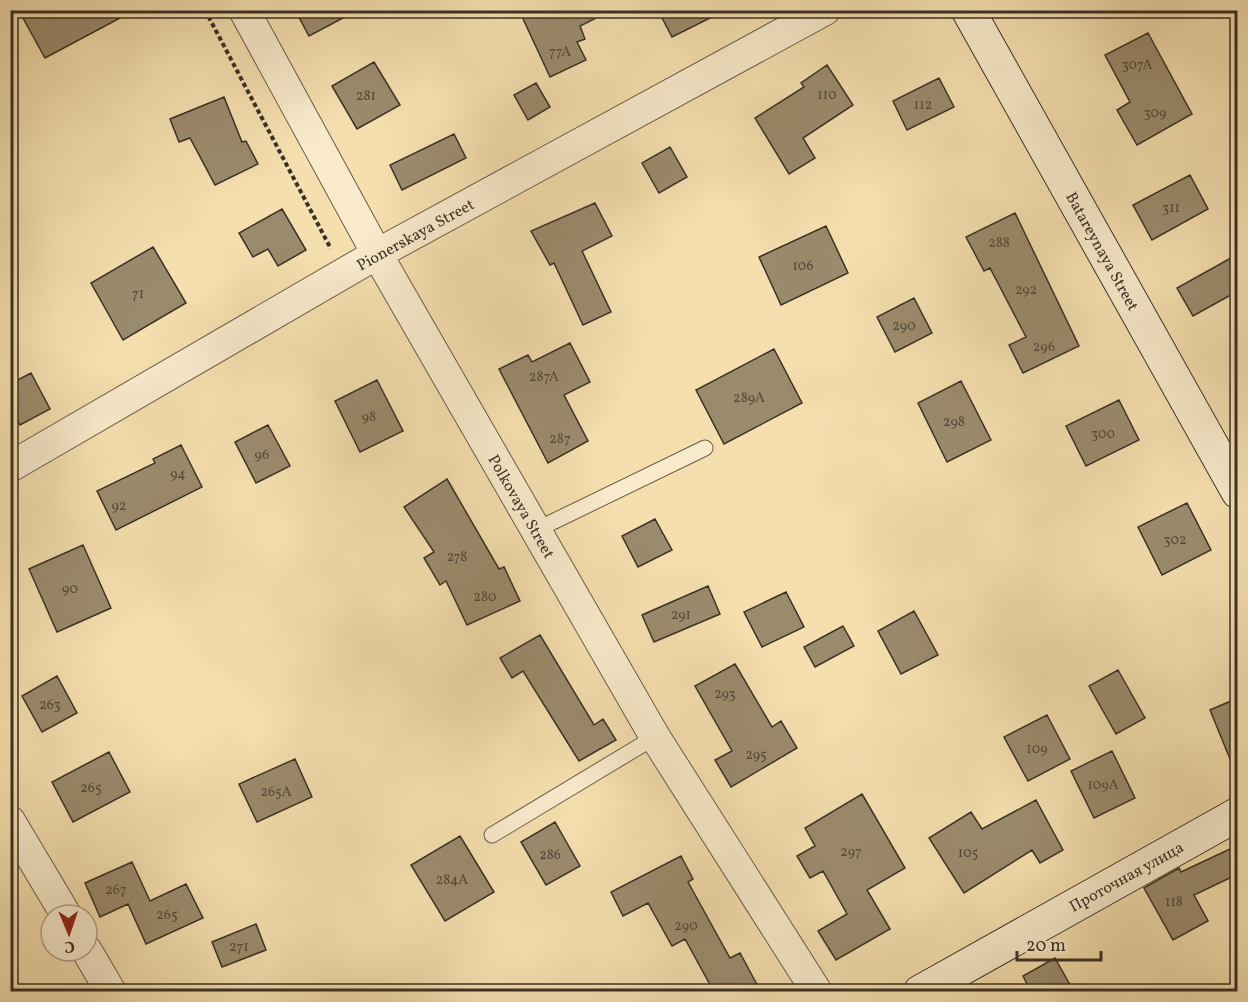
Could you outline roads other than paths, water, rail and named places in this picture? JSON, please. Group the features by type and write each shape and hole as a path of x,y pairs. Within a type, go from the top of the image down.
{"street":[{"name":"Polkovaya Street","path":"244,10 377,254 656,737 817,992"},
{"name":"Pionerskaya Street","path":"10,467 377,254 825,10"},
{"name":"Batareynaya Street","path":"968,10 1238,492"},
{"name":"Проточная улица","path":"920,992 1238,814"},
{"path":"10,821 59,903"},
{"path":"94,963 111,992"}],"lane":[{"path":"536,530 705,448"},
{"path":"492,835 656,737"}]}
